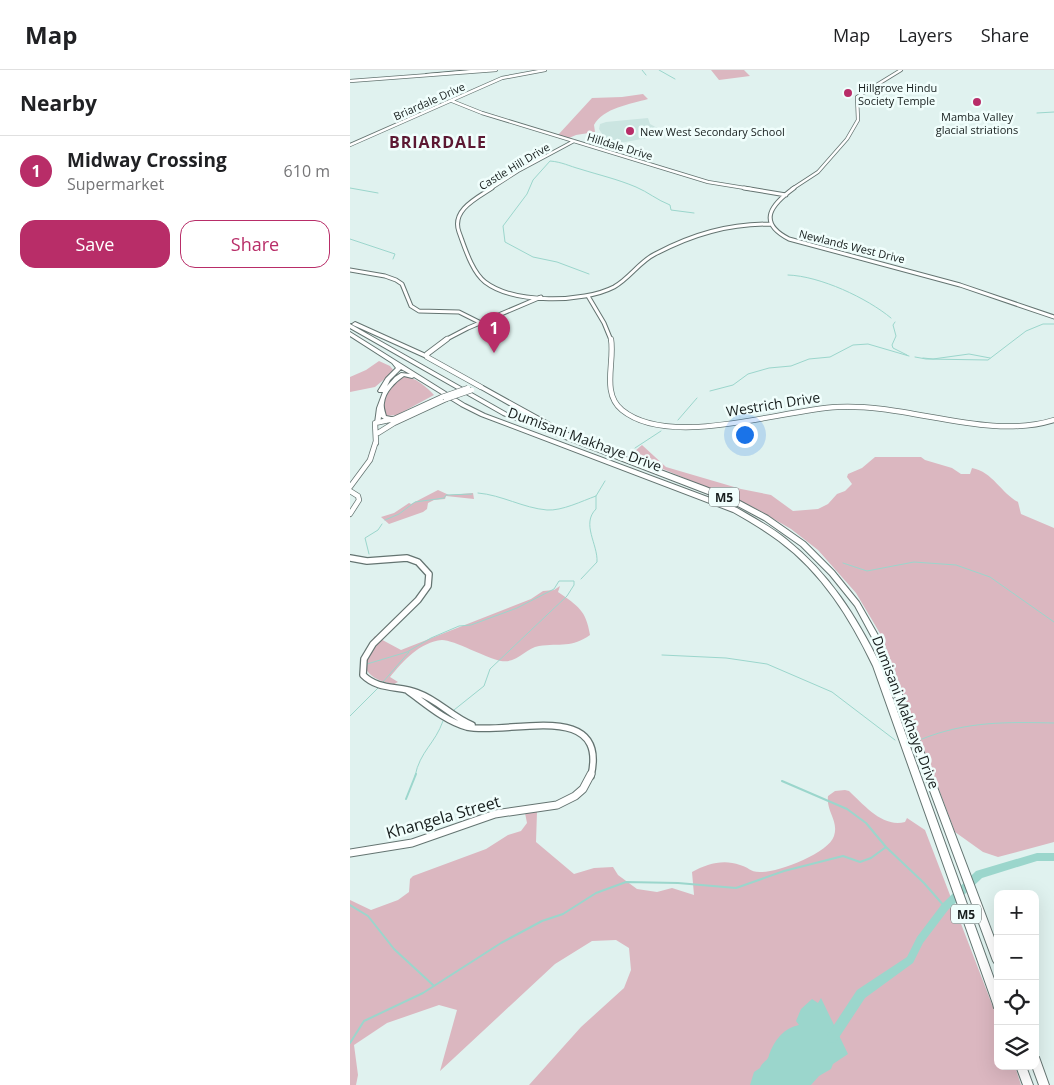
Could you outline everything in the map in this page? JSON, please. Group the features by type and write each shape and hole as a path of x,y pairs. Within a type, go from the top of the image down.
{"main road":[{"path":"428,74 485,70"},
{"path":"350,322 426,356"},
{"name":"Dumisani Makhaye Drive","path":"350,326 505,414 704,489 750,510 792,536 832,573 852,597 878,644 994,949"},
{"name":"Dumisani Makhaye Drive","path":"350,334 443,396 483,415 736,510 773,532 826,579 840,598 866,642 877,666 994,993"},
{"path":"376,425 377,399 383,386 399,368 394,363"},
{"path":"376,425 380,405 388,388 400,376 405,374 443,396"},
{"path":"479,386 547,424 605,453"},
{"path":"380,405 384,416 394,421"},
{"path":"1022,1070 1028,1085"},
{"path":"1038,1070 1044,1085"}],"street":[{"path":"350,80 496,70"},
{"name":"Briardale Drive","path":"350,145 507,77 545,70"},
{"path":"770,224 768,216 771,206 819,170 853,130 858,120 856,101 860,94 901,70"},
{"path":"350,80 428,74"},
{"name":"Hilldale Drive","path":"452,101 482,113 708,182 786,194"},
{"name":"Castle Hill Drive","path":"574,141 493,187 461,212 457,222 462,238 482,279 501,291 542,297 588,296 620,283 650,256 691,239 723,228 770,224"},
{"name":"Newlands West Drive","path":"770,224 779,233 801,244 946,280 1013,300 1054,317"},
{"path":"350,270 386,276 399,282 411,306 419,311 459,312 479,322"},
{"name":"Westrich Drive","path":"588,296 611,341 610,390 612,397 623,411 646,423 668,428 691,428 812,409 847,406 1003,427 1027,428 1054,420"},
{"path":"479,386 460,374 433,362 426,356 450,337 479,322 542,297"},
{"path":"378,433 394,421 443,396 479,386"},
{"path":"376,425 394,421"},
{"path":"350,514 359,500 358,496 350,489 370,460 378,433 376,425"},
{"path":"376,425 376,443"},
{"path":"350,558 368,561 410,559 417,561 426,572 425,586 418,597 387,620"},
{"name":"Khangela Street","path":"350,853 412,843 495,814 557,805 576,796 589,782 594,763 592,750 586,738 575,729 554,725 480,728 461,725 447,719 408,691 380,685 368,680 360,667 362,649"}],"shaded area":[{"path":"711,70 744,70 750,76 719,80"},
{"path":"643,94 648,99 604,114 594,125 595,132 569,138 558,135 592,98"},
{"name":"New West Secondary School","path":"648,118 650,124 661,130 653,137 614,144 607,141 599,129 600,124 606,122"},
{"path":"379,361 390,366 394,371 375,387 350,392 350,377 366,370"},
{"path":"404,376 425,386 434,395 397,415 386,416 384,404 387,393"},
{"path":"642,445 666,467 741,489 771,495 793,511 818,509 828,504 837,494 845,491 852,484 847,477 848,474 862,468 875,457 921,457 952,468 961,474 970,474 972,468 979,470 1018,502 1021,514 1054,528 1054,842 998,857 983,852 955,832 881,635 856,593 818,550 791,529 753,507 663,469 627,458"},
{"path":"438,490 449,495 473,493 474,499 446,496 445,499 434,500 428,503 427,509 423,512 389,524 381,517 394,513 409,503 411,504"},
{"path":"560,586 558,592 580,609 586,620 590,635 577,642 534,647 516,658 501,661 442,640 426,644 413,653 390,677 398,682 394,684 375,678 366,668 364,661 369,645 375,636 401,650 531,599 543,591 554,590"},
{"path":"835,791 849,791 882,819 897,823 905,822 907,818 925,830 994,1010 994,1070 1016,1070 1021,1085 529,1085 581,1027 624,988 631,970 629,948 616,940 592,941 555,964 440,1071 457,1010 439,1005 387,1023 354,1045 358,1075 356,1085 350,1085 350,900 371,910 398,900 409,892 410,879 413,876 486,849 508,835 521,831 527,823 525,813 537,812 536,842 574,874 594,868 613,867 618,875 637,889 657,892 672,888 694,895 692,872 703,867 727,862 753,871 768,871 790,866 823,849 834,836 835,826 829,807 828,796"},
{"path":"821,998 848,1054 833,1064 831,1069 819,1076 811,1085 750,1085 754,1072 768,1059 777,1040 784,1032 799,1025 796,1021 801,1009 812,999 818,1003"}],"waterway":[{"path":"642,70 646,75"},
{"path":"659,70 675,79"},
{"path":"1037,113 1054,112"},
{"path":"589,274 557,262 533,257 505,242 503,226 527,194 533,180 550,161 629,184 670,205 671,210 694,213"},
{"path":"350,188 378,193"},
{"path":"350,239 395,254 393,259"},
{"path":"788,275 814,279 843,289 881,310 891,318"},
{"path":"895,322 893,325 896,336 892,345 893,348 907,355"},
{"path":"915,357 926,359 988,360 1026,331 1043,324 1054,324"},
{"path":"710,391 733,385 748,374 769,368 791,366 809,359 830,357 853,345 868,344 909,356"},
{"path":"923,358 933,359 969,354 990,358"},
{"path":"678,420 697,398"},
{"path":"635,448 661,431"},
{"path":"596,496 605,481"},
{"path":"478,493 547,510 559,509 596,496"},
{"path":"385,520 399,514 415,502 444,498 446,495 472,494"},
{"path":"581,579 597,562 590,528 590,521 596,509 596,496"},
{"path":"369,554 365,538 378,530 382,524"},
{"path":"843,563 867,571 914,562 956,565 990,577 1054,622"},
{"path":"367,664 407,652 431,638 459,626 471,625 517,608 554,589 559,581 574,581 574,585 567,596 490,669 484,686 454,710"},
{"path":"383,682 409,652"},
{"path":"662,655 726,658 767,664 832,692 895,740"},
{"path":"350,716 378,688"},
{"path":"415,776 420,760 436,736 443,721"},
{"path":"922,739 955,729 987,724 1054,723"},
{"path":"406,799 416,774"},
{"path":"782,781 847,809 866,823 886,847"},
{"path":"350,1043 364,1021 423,993 501,943 542,921 563,914 596,893 626,882 678,883 736,888 784,871 843,856 860,862 871,858 886,847"},
{"path":"886,847 924,883 945,907"},
{"path":"832,1038 861,994 910,960 920,940 945,907 979,874 1037,857 1054,857"},
{"path":"350,905 368,916 394,949 433,985"}],"place":[{"name":"Hillgrove Hindu Society Temple","path":"848,93"},
{"name":"Mamba Valley glacial striations","path":"977,102"},
{"name":"New West Secondary School","path":"630,131"},
{"name":"Midway Crossing","path":"494,353"}],"district":[{"name":"BRIARDALE","path":"438,142"}]}
